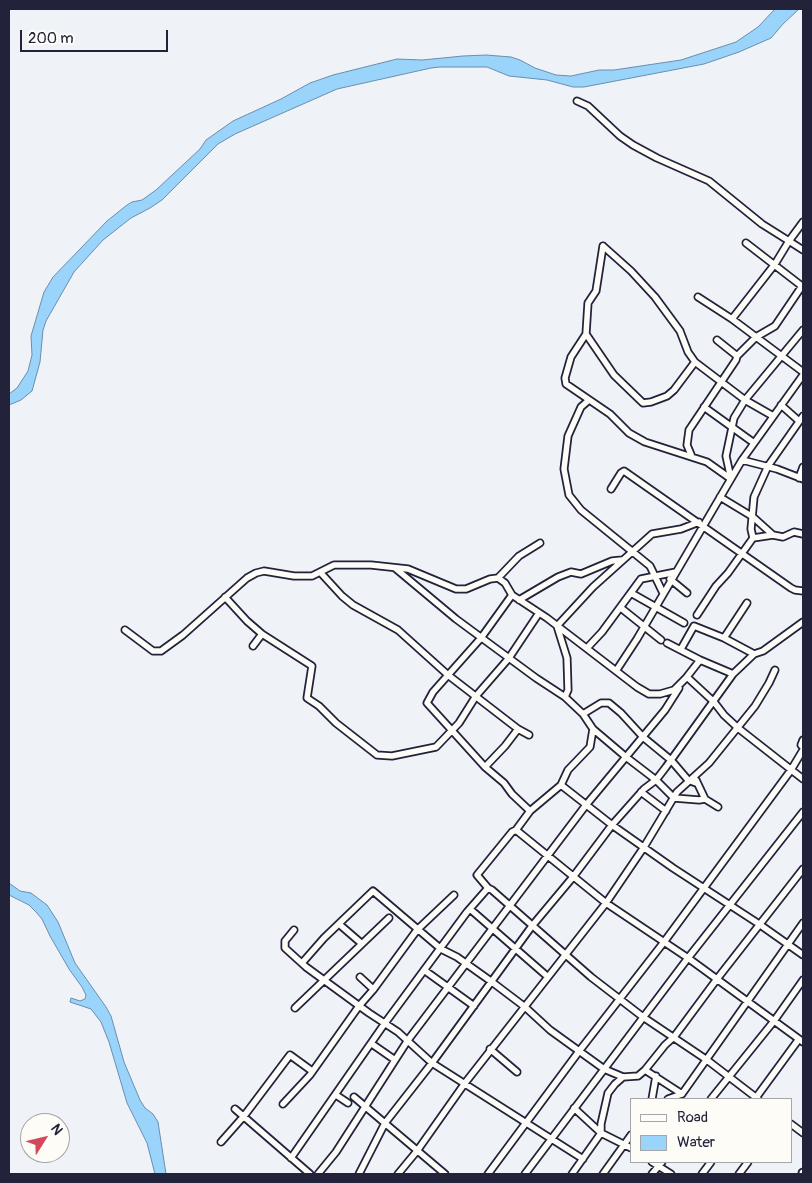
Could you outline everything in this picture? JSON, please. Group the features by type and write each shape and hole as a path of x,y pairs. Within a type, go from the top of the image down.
{"street":[{"path":"577,101 588,106 620,136 633,145 709,181 762,224 803,250"},
{"path":"732,319 775,264 803,222"},
{"path":"692,457 687,445 689,430 737,356 756,338 775,326 803,286 746,243"},
{"path":"730,479 707,462 644,442 629,433 610,414 566,384 571,357 586,334 588,303 596,291 603,246 631,271 655,297 680,331 688,352 695,362 746,400 774,416"},
{"path":"616,671 676,572 701,524 742,460 803,373 732,319 698,296"},
{"path":"730,479 726,456 731,426 746,400 803,330"},
{"path":"586,334 614,375 644,403 667,396 674,390 695,362"},
{"path":"717,340 737,356"},
{"path":"589,400 581,407 568,436 564,468 569,495 582,510 650,566 658,576 663,593"},
{"path":"697,615 716,586 743,554 753,538 751,528 754,497 768,466 801,418 781,405"},
{"path":"704,407 754,443"},
{"path":"742,460 768,466 801,478 803,467"},
{"path":"612,489 624,471 657,496 701,524 791,588 803,591"},
{"path":"720,497 753,517 773,535"},
{"path":"557,626 594,587 652,534 701,524"},
{"path":"753,538 773,535 783,537 794,532 803,534"},
{"path":"498,578 519,556 540,543"},
{"path":"519,600 558,577 571,572 581,574 612,561 624,560"},
{"path":"125,630 153,651 161,651 183,635 256,572 264,571 294,576 312,576 334,565 372,565 408,569 456,589 466,589 490,578 498,578 505,584 512,595 649,694 660,694 674,690 687,677"},
{"path":"394,567 456,619 565,697 583,714 593,729 626,758 656,780 674,798 705,799"},
{"path":"320,572 347,600 362,611 398,630 448,675 518,729 529,735"},
{"path":"587,648 602,632 642,579 676,572"},
{"path":"658,576 671,580 687,593"},
{"path":"631,593 684,623"},
{"path":"512,595 482,638 433,692 427,703 485,767 504,783 512,794 530,810"},
{"path":"225,597 262,634 312,666 307,698 320,706 336,723 377,755 392,756 436,747 459,723 476,696 508,658 539,613"},
{"path":"724,638 747,603"},
{"path":"621,608 664,642 733,674"},
{"path":"359,1174 385,1123 532,926 573,877 612,825 641,792 656,780 733,674 754,654 763,651 803,622"},
{"path":"557,626 567,658 568,690 565,697"},
{"path":"681,649 694,626 724,638 754,654"},
{"path":"253,646 262,634"},
{"path":"318,1174 336,1152 408,1040 465,963 586,805 665,710 700,660"},
{"path":"398,1174 464,1083 606,902 644,847 674,798 691,778 710,763 755,706 774,670"},
{"path":"687,677 738,728 803,779"},
{"path":"583,714 602,702 609,703 621,712 643,737 696,783"},
{"path":"485,767 494,759 518,729"},
{"path":"593,729 590,747 568,770 561,785 530,810 516,830 512,832 477,875 488,888 564,955 620,1000 707,1060 755,1098"},
{"path":"488,1174 580,1050 664,942 791,770 803,748 801,745 803,740"},
{"path":"691,778 705,796 705,799 718,807"},
{"path":"561,785 612,825 803,955"},
{"path":"641,792 666,811"},
{"path":"525,1174 688,958 803,812"},
{"path":"516,830 606,902 688,958 801,1041 757,1098"},
{"path":"302,963 324,938 373,891 441,949 492,982 525,1007 550,1030 604,1068 623,1077 638,1076 674,1037 803,869"},
{"path":"292,1158 385,1023 470,909 488,888"},
{"path":"283,1104 312,1071 417,930 454,895"},
{"path":"470,909 548,977"},
{"path":"295,1008 389,918"},
{"path":"673,1098 682,1094 803,923"},
{"path":"339,924 361,944"},
{"path":"294,930 284,945 288,952 323,980 408,1040 432,1062 583,1159"},
{"path":"424,970 474,1006"},
{"path":"360,977 373,988"},
{"path":"712,1098 774,1021 803,980"},
{"path":"372,1044 395,1060"},
{"path":"491,1049 517,1072"},
{"path":"221,1142 244,1116 290,1055 312,1071"},
{"path":"645,1070 682,1094"},
{"path":"652,1098 656,1076"},
{"path":"572,1174 602,1133 601,1124 608,1093 623,1077"},
{"path":"336,1095 348,1103"},
{"path":"354,1097 446,1174"},
{"path":"574,1108 602,1133 630,1147"},
{"path":"235,1109 310,1174"},
{"path":"792,1125 803,1133"},
{"path":"603,1174 630,1136"},
{"path":"702,1174 711,1163"},
{"path":"739,1174 747,1163"},
{"path":"652,1174 661,1164 671,1174"}],"water":[{"path":"775,9 799,9 771,38 704,64 584,87 573,87 547,80 509,76 487,67 431,68 337,89 235,134 218,144 162,200 131,218 103,240 74,272 46,321 43,330 40,362 32,391 21,400 9,405 9,394 17,388 28,371 32,355 31,336 44,292 53,277 107,221 127,205 142,200 156,190 200,149 206,140 233,121 281,99 310,83 333,75 397,59 422,60 486,55 511,57 556,75 571,76 599,70 614,70 681,60 736,42 758,27"},
{"path":"9,883 20,891 31,893 47,905 58,922 75,963 111,1016 124,1062 140,1100 158,1122 166,1174 155,1174 147,1143 127,1103 109,1042 101,1022 91,1009 70,1002 71,998 80,1001 85,999 86,995 82,987 69,969 42,919 29,905 9,895"}]}
